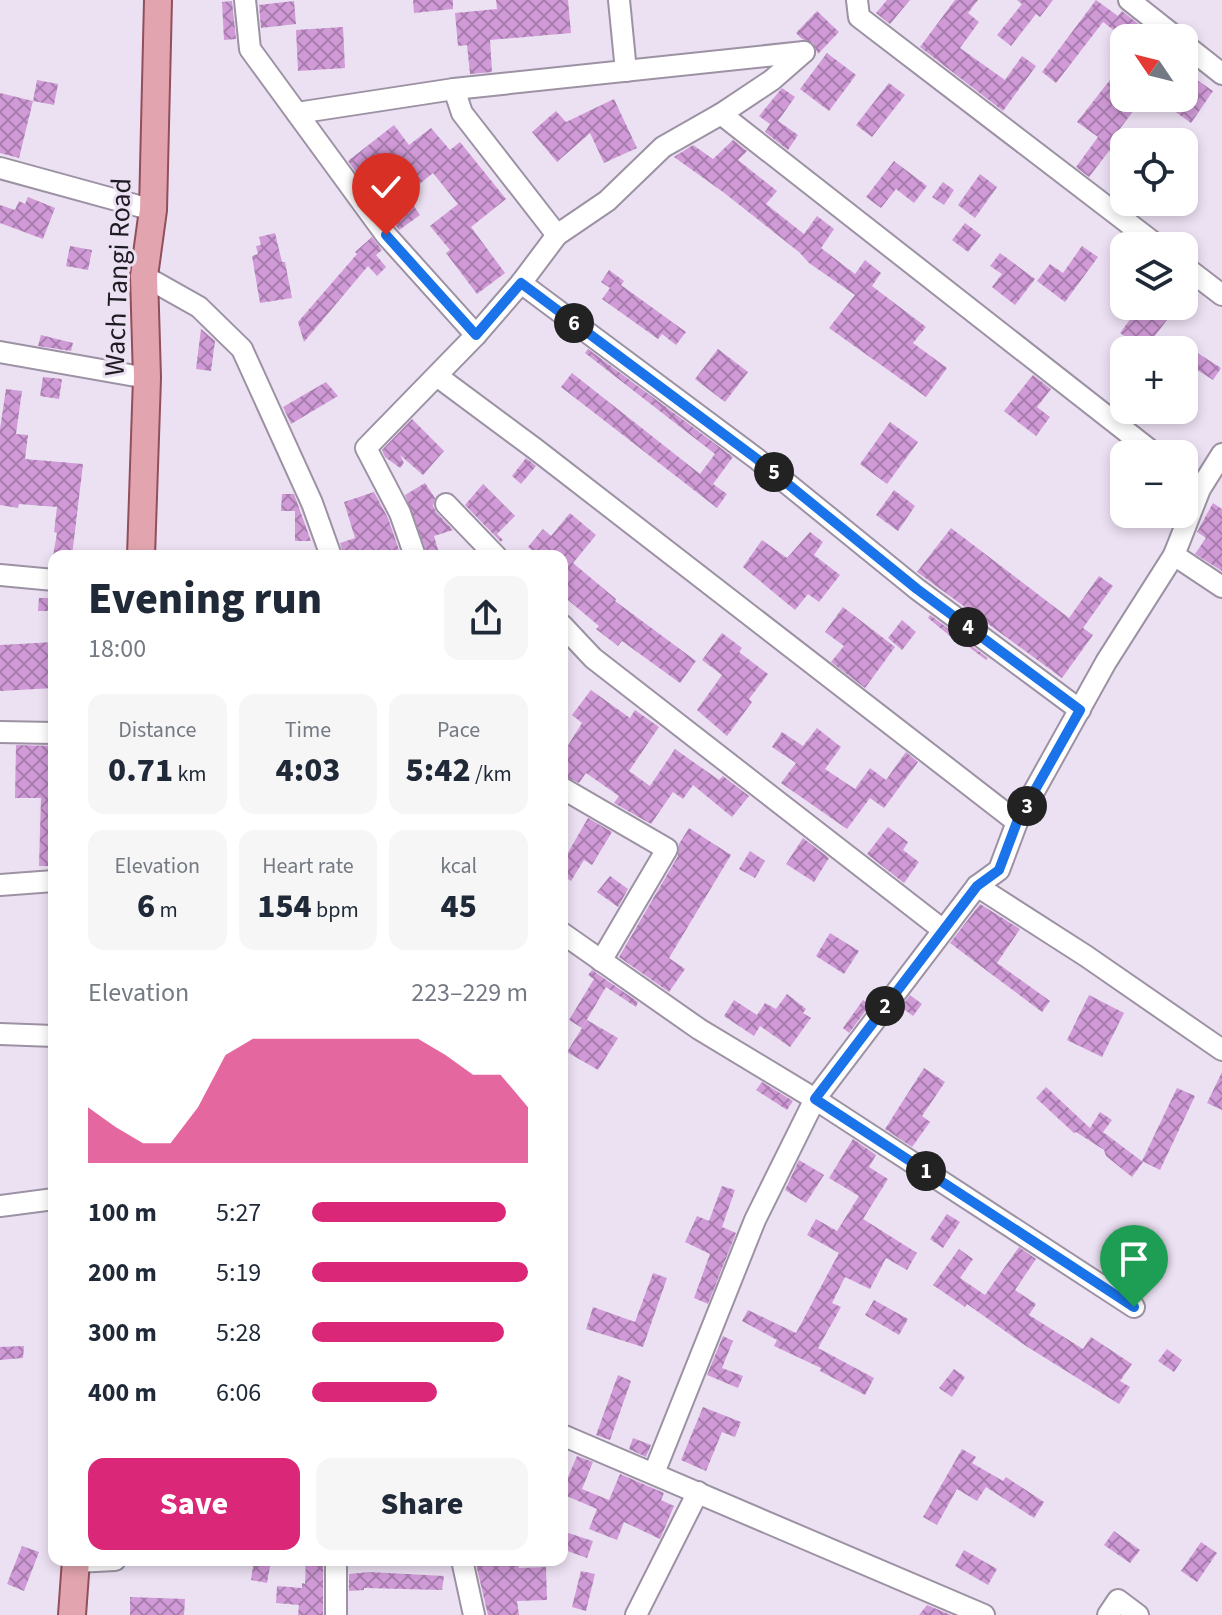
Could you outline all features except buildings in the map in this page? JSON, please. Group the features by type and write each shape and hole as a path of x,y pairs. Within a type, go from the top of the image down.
{"main road":[{"name":"Wach Tangi Road","path":"141,550 147,378 144,276 153,210 158,0"},
{"path":"72,1615 76,1566"}],"street":[{"path":"245,0 250,49 386,235 476,335"},
{"path":"619,0 626,71"},
{"path":"857,0 859,17 1140,232"},
{"path":"1129,0 1159,24"},
{"path":"297,113 454,89 804,52 772,80 663,147 607,201 557,235 476,335 366,448 400,513 413,550"},
{"path":"1198,55 1222,74"},
{"path":"454,89 462,113 557,235"},
{"path":"721,114 1137,440"},
{"path":"0,168 153,210"},
{"path":"144,276 199,307 242,349 312,503 329,550"},
{"path":"1198,277 1222,295"},
{"path":"521,283 757,459 917,589 1080,710"},
{"path":"0,352 147,378"},
{"path":"437,376 1017,822"},
{"path":"1198,476 1222,454"},
{"path":"446,504 490,550"},
{"path":"654,1473 755,1220 815,1099 977,886 999,870 1017,822 1106,662 1174,555 1181,528"},
{"path":"1174,555 1222,587"},
{"path":"0,575 48,579"},
{"path":"568,631 593,658 943,930"},
{"path":"0,732 48,733"},
{"path":"568,791 667,849 601,961"},
{"path":"0,885 48,881"},
{"path":"977,886 1086,956 1222,1050"},
{"path":"568,937 699,1029 815,1099 1134,1307"},
{"path":"0,1034 48,1036"},
{"path":"0,1206 48,1200"},
{"path":"568,1437 984,1615"},
{"path":"636,1615 698,1492"},
{"path":"336,1566 336,1615"},
{"path":"463,1566 474,1615"},
{"path":"1108,1615 1118,1600 1138,1615"}],"route":[{"path":"386,235 476,335 521,283 807,497 917,589 1080,710 1017,822 999,870 977,886 815,1099 1134,1307"}]}
